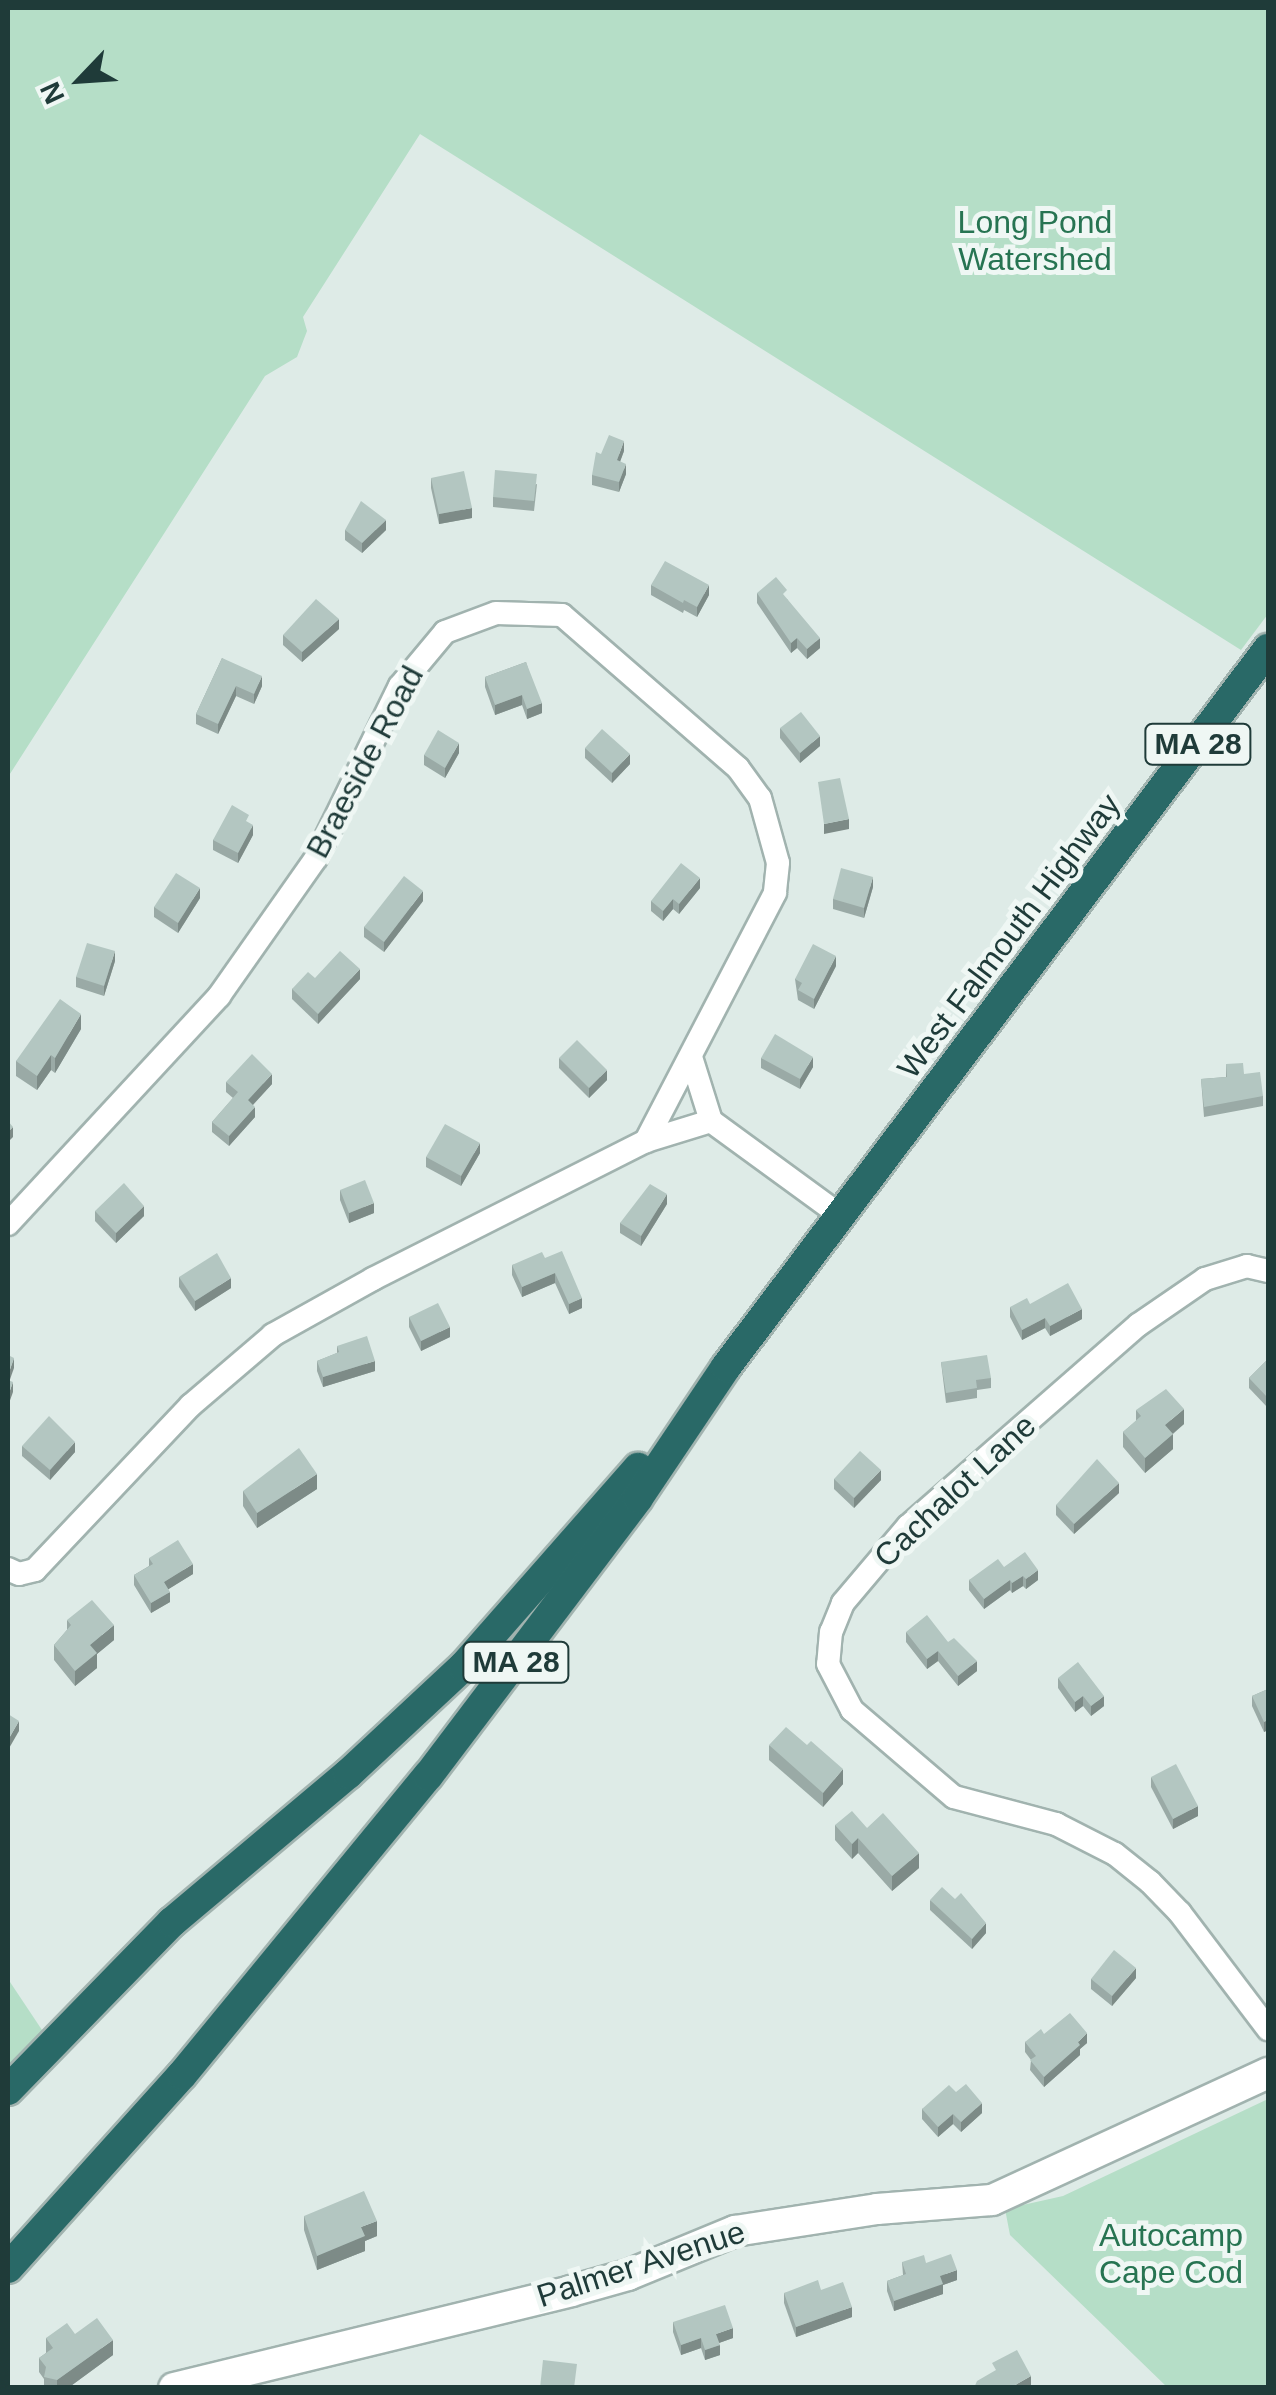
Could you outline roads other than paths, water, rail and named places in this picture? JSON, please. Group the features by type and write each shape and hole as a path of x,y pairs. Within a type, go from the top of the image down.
{"highway":[{"name":"West Falmouth Highway","path":"840,1216 1268,650"},
{"name":"MA 28","path":"8,2268 182,2075 428,1776 638,1498 726,1368 840,1216"},
{"name":"MA 28","path":"8,2090 172,1922 348,1774 464,1666 726,1368"}],"main road":[{"name":"Palmer Avenue","path":"174,2388 590,2286 734,2231 877,2209 992,2200 1268,2074"}],"street":[{"name":"Braeside Road","path":"8,1224 218,996 316,858 400,686 423,653 445,632 496,613 539,611 562,615 578,626 738,768 760,798 778,863 775,893 646,1141"},
{"path":"692,1057 712,1121 840,1216"},
{"path":"8,1569 20,1574 36,1570 191,1405 273,1335 372,1279 646,1141 712,1121"},
{"name":"Cachalot Lane","path":"1268,1272 1248,1266 1205,1280 1138,1325 908,1526 843,1604 831,1632 828,1664 852,1710 954,1798 1056,1824 1115,1854 1150,1882 1180,1913 1268,2029"}],"park label":[{"name":"Long Pond Watershed","path":"1035,242"},
{"name":"Autocamp Cape Cod","path":"1171,2254"}]}
